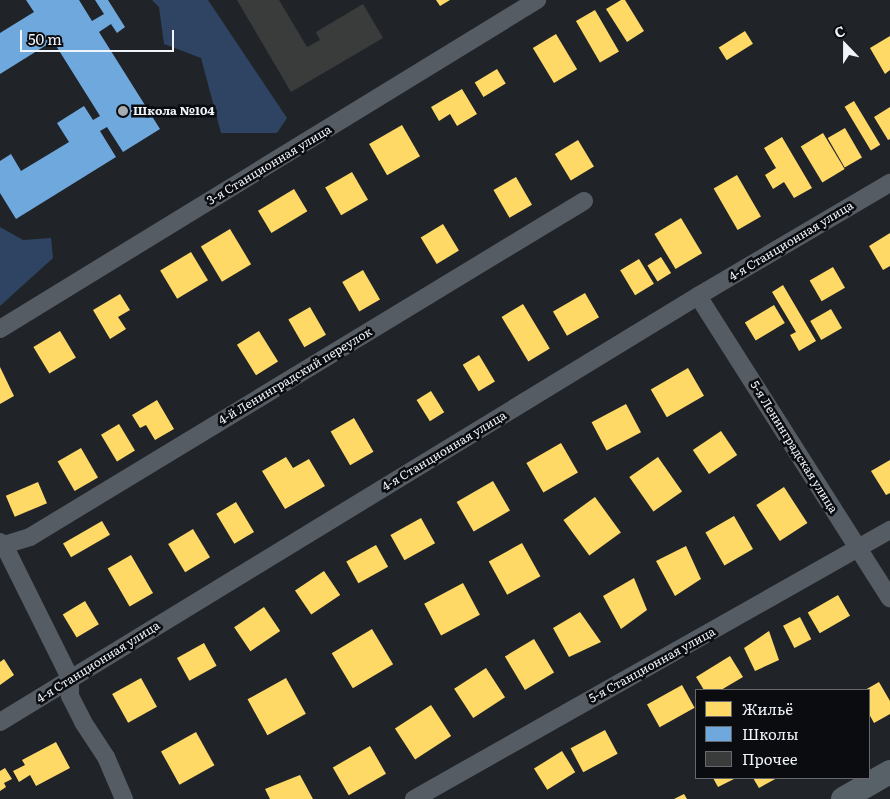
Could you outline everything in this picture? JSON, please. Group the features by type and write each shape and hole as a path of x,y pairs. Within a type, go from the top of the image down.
{"main road":[{"path":"843,799 890,772"}],"street":[{"name":"3-я Станционная улица","path":"0,329 537,0"},
{"name":"4-я Станционная улица","path":"0,722 698,296 890,182"},
{"name":"4-й Ленинградский переулок","path":"2,544 30,537 584,201"},
{"name":"5-я Ленинградская улица","path":"698,296 890,598"},
{"name":"5-я Станционная улица","path":"414,799 890,530"},
{"path":"2,544 70,678 70,696 83,722 106,756 124,799"}],"shaded area":[{"path":"152,0 208,0 287,118 277,133 221,133 201,58 164,44 159,7"},
{"path":"0,227 23,240 51,238 53,258 0,306"}],"building: Жильё":[{"path":"436,0 450,0 440,6"},
{"path":"621,0 625,0 644,31 627,42 606,9"},
{"path":"595,10 619,52 600,63 576,21"},
{"path":"745,31 753,44 727,60 719,47"},
{"path":"556,34 577,69 554,83 533,48"},
{"path":"890,36 890,70 885,74 870,48"},
{"path":"497,69 506,84 483,97 475,82"},
{"path":"462,89 477,114 457,126 450,114 439,121 431,107"},
{"path":"854,101 880,145 871,150 845,107"},
{"path":"890,107 890,139 888,140 874,117"},
{"path":"402,125 420,156 387,175 369,144"},
{"path":"845,128 862,157 845,167 828,138"},
{"path":"823,133 845,169 822,182 801,146"},
{"path":"782,137 812,188 794,198 784,182 773,189 765,175 776,168 764,148"},
{"path":"578,140 594,167 571,180 555,154"},
{"path":"352,172 368,200 341,215 325,188"},
{"path":"737,175 761,217 738,230 714,188"},
{"path":"516,177 532,205 509,218 493,190"},
{"path":"294,189 307,211 271,233 258,211"},
{"path":"681,218 702,253 676,269 654,234"},
{"path":"443,224 459,251 437,264 421,237"},
{"path":"230,229 251,264 222,282 201,247"},
{"path":"890,233 890,266 883,270 869,246"},
{"path":"191,252 208,280 177,299 160,271"},
{"path":"661,257 671,273 657,282 647,265"},
{"path":"639,259 654,284 635,295 620,270"},
{"path":"833,267 845,288 822,301 810,280"},
{"path":"363,270 380,299 359,311 342,282"},
{"path":"783,285 816,341 799,351 790,335 796,332 772,292"},
{"path":"585,293 599,317 567,336 553,312"},
{"path":"120,294 130,310 118,317 126,329 110,339 93,310"},
{"path":"523,304 550,349 528,361 502,317"},
{"path":"774,305 785,323 756,341 745,323"},
{"path":"310,307 326,335 304,347 288,320"},
{"path":"831,309 842,328 821,340 810,321"},
{"path":"60,331 76,358 49,374 33,347"},
{"path":"259,331 278,362 256,375 237,345"},
{"path":"479,355 495,382 479,391 463,365"},
{"path":"0,367 14,396 0,404"},
{"path":"688,368 704,396 667,417 651,390"},
{"path":"431,391 444,412 430,421 417,400"},
{"path":"157,400 174,429 155,440 146,425 140,428 132,415"},
{"path":"626,404 641,432 607,451 592,422"},
{"path":"354,418 374,452 350,465 331,432"},
{"path":"119,424 135,451 117,461 101,435"},
{"path":"721,431 737,455 709,474 693,450"},
{"path":"561,443 578,472 543,492 526,463"},
{"path":"81,448 98,477 75,491 58,462"},
{"path":"286,457 293,468 309,459 325,486 285,509 262,471"},
{"path":"658,457 682,491 653,511 629,477"},
{"path":"890,460 890,493 886,495 871,471"},
{"path":"493,481 510,510 474,531 457,502"},
{"path":"38,482 47,503 15,517 6,496"},
{"path":"784,487 807,523 780,541 756,505"},
{"path":"595,497 621,533 589,556 563,520"},
{"path":"236,502 254,532 234,544 216,514"},
{"path":"734,516 753,549 724,565 705,532"},
{"path":"421,518 435,543 404,560 390,535"},
{"path":"102,521 110,535 71,557 63,544"},
{"path":"193,529 210,557 185,572 168,544"},
{"path":"522,543 540,576 507,595 489,561"},
{"path":"376,545 388,567 358,583 346,561"},
{"path":"686,546 701,579 675,596 656,561"},
{"path":"131,555 153,593 130,607 108,568"},
{"path":"324,571 340,595 311,615 295,591"},
{"path":"634,578 647,610 621,629 603,596"},
{"path":"463,583 480,615 441,635 424,604"},
{"path":"838,595 850,616 820,633 808,612"},
{"path":"85,601 99,624 77,638 63,614"},
{"path":"264,607 280,631 250,651 234,627"},
{"path":"580,612 601,642 569,657 553,628"},
{"path":"800,617 811,639 794,648 783,626"},
{"path":"372,629 393,664 353,688 332,653"},
{"path":"769,631 779,660 755,671 744,648"},
{"path":"534,639 554,672 525,690 505,657"},
{"path":"204,643 217,666 189,681 177,658"},
{"path":"730,656 743,677 723,689 703,689 696,677"},
{"path":"4,659 14,675 0,685 0,662"},
{"path":"486,668 505,697 473,718 454,689"},
{"path":"141,678 157,707 128,723 112,694"},
{"path":"286,678 306,714 267,735 248,699"},
{"path":"879,682 890,701 890,714 874,723 870,716 870,689 867,689"},
{"path":"682,685 695,708 660,727 647,704"},
{"path":"431,705 451,736 415,759 395,728"},
{"path":"605,730 618,754 583,772 571,748"},
{"path":"196,732 214,765 179,785 161,751"},
{"path":"56,742 70,768 36,786 30,775 19,782 13,771 25,765 22,760"},
{"path":"370,746 386,774 349,795 333,768"},
{"path":"562,751 575,772 547,790 534,768"},
{"path":"5,768 12,779 4,783 6,787 0,791 0,771"},
{"path":"300,775 313,799 270,799 265,789"},
{"path":"714,779 734,779 718,787"},
{"path":"754,779 775,779 759,788"},
{"path":"684,794 687,799 674,799"}],"building: Школы":[{"name":"Школа №104","path":"26,0 79,0 92,21 104,14 95,0 108,0 125,27 117,33 111,24 99,32 160,129 123,152 107,127 100,131 116,157 16,219 0,193 0,161 11,154 21,171 69,142 57,123 84,106 93,120 100,116 53,41 0,74 0,33 34,12"}],"building: Прочее":[{"path":"237,0 279,0 307,47 320,40 316,32 363,4 383,38 291,92"}],"place":[{"name":"Школа №104","path":"123,111"}]}
